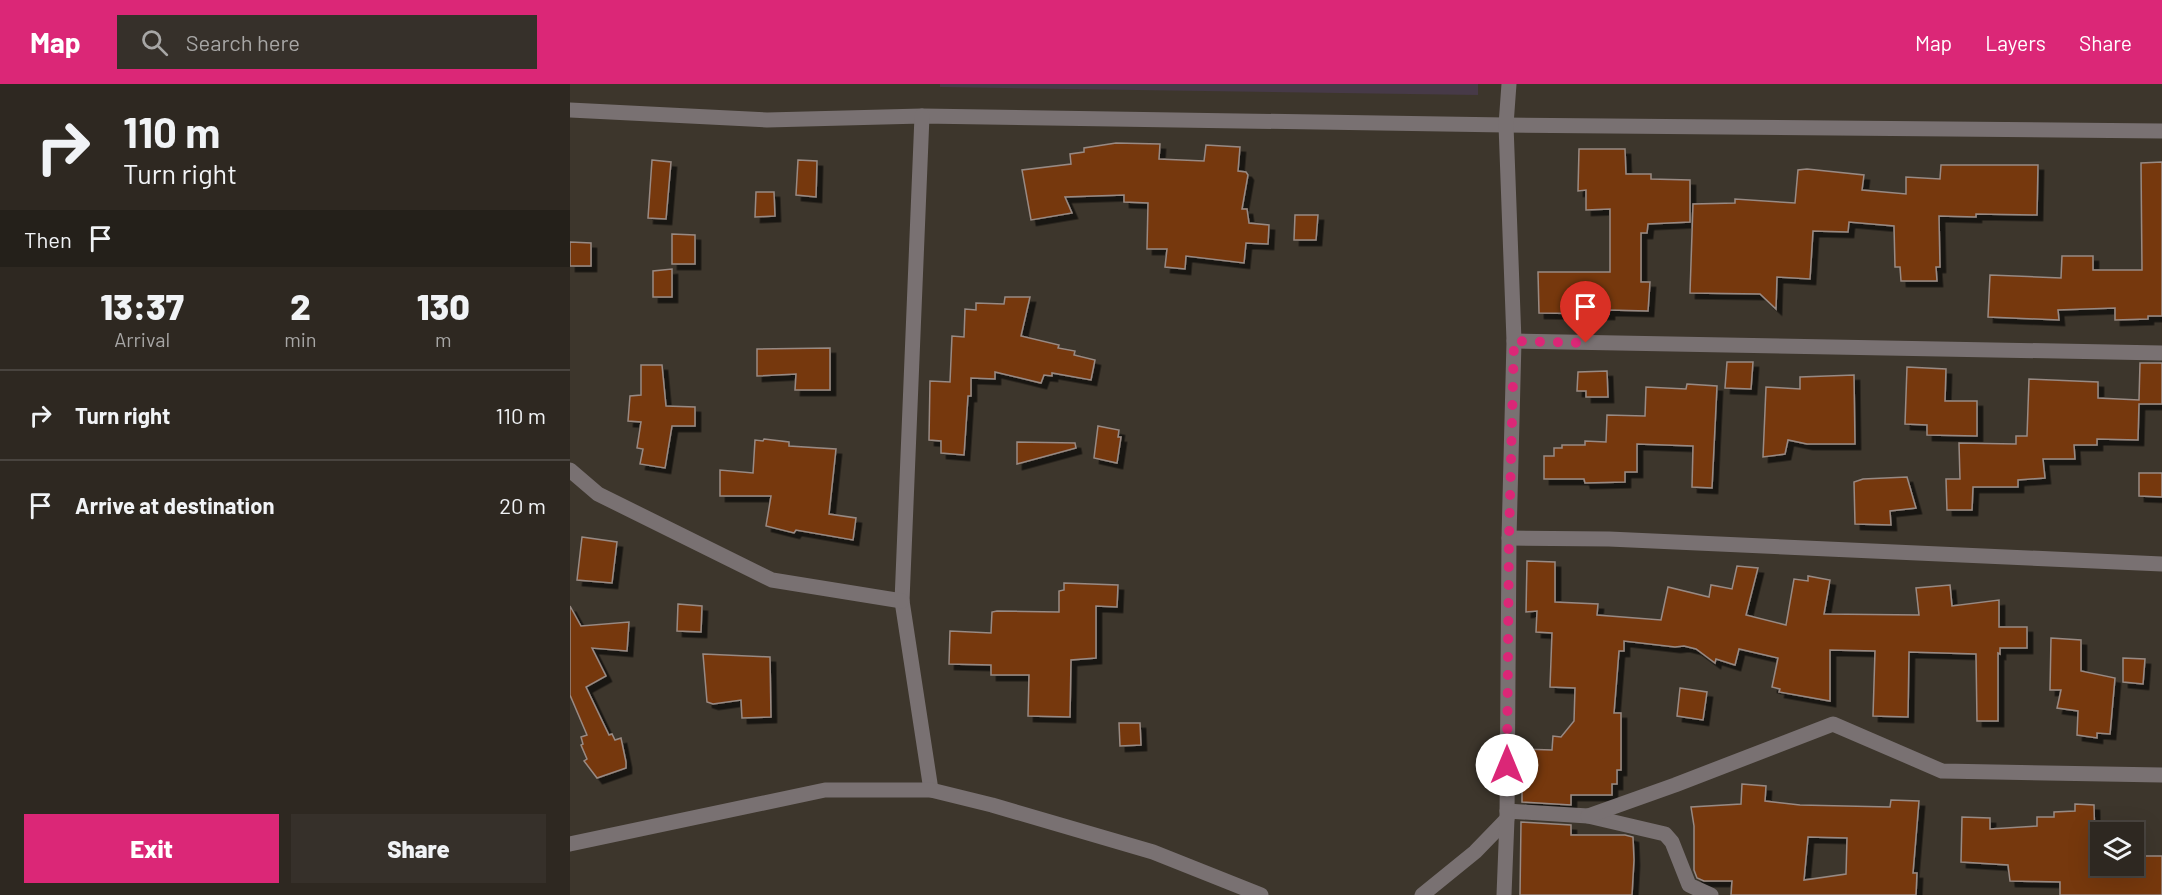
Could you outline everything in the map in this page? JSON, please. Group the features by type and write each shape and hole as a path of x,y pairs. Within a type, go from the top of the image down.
{"street":[{"path":"1504,895 1514,341 1506,125 1509,84"},
{"path":"570,110 767,120 921,116 1506,125 2162,131"},
{"path":"921,116 902,601 931,790"},
{"path":"1514,341 2162,353"},
{"path":"570,470 598,494 772,580 902,601"},
{"path":"1509,538 1609,539 2162,564"},
{"path":"1588,816 1675,786 1833,724 1942,771 2162,775"},
{"path":"570,844 825,790 931,790 992,805 1153,852 1261,895"},
{"path":"1422,895 1475,852 1507,815 1588,816 1665,834 1672,842 1689,885 1711,895"}],"shaded area":[{"path":"940,84 1478,84 1478,95 940,87"}],"building":[{"path":"1116,143 1160,144 1159,159 1204,161 1206,145 1240,147 1238,171 1246,172 1248,175 1242,209 1247,209 1249,223 1269,225 1268,244 1246,243 1244,263 1186,256 1185,269 1165,267 1167,249 1147,249 1148,203 1124,202 1124,195 1065,197 1072,213 1031,220 1022,170 1071,164 1070,154 1084,152 1084,148"},
{"path":"1579,149 1625,149 1626,174 1651,174 1651,179 1690,180 1690,222 1648,224 1647,233 1641,233 1641,282 1650,282 1648,311 1609,310 1609,314 1539,313 1538,272 1610,272 1610,209 1586,210 1586,190 1578,191"},
{"path":"652,160 671,162 666,219 648,218"},
{"path":"798,160 817,161 816,197 796,195"},
{"path":"2162,162 2162,316 2148,316 2148,319 2115,320 2115,308 2058,310 2059,320 1988,317 1990,275 2061,278 2062,256 2093,256 2093,270 2142,270 2141,163"},
{"path":"1941,165 2038,165 2037,215 1939,216 1940,267 1936,267 1937,281 1901,281 1900,267 1895,267 1894,226 1849,222 1848,232 1813,231 1810,279 1777,277 1776,309 1760,294 1690,293 1693,204 1735,203 1735,199 1795,203 1798,170 1807,169 1864,175 1862,190 1906,194 1906,177 1940,179"},
{"path":"756,192 774,192 775,216 755,217"},
{"path":"1295,215 1318,215 1316,240 1294,240"},
{"path":"672,234 695,235 695,264 672,264"},
{"path":"570,242 591,243 591,266 570,266"},
{"path":"672,269 672,297 653,297 653,271"},
{"path":"1005,297 1030,297 1021,336 1059,345 1058,348 1075,351 1074,355 1095,360 1091,380 1052,373 1052,376 1044,375 1041,383 995,372 995,379 971,378 964,455 941,453 941,441 929,440 930,381 950,382 952,336 964,337 965,309 976,310 976,303 1004,304"},
{"path":"830,348 830,390 795,390 796,374 757,376 757,349"},
{"path":"1727,362 1753,362 1751,389 1725,388"},
{"path":"2140,363 2162,363 2162,404 2139,404 2138,440 2097,439 2097,445 2074,445 2075,459 2043,459 2045,478 2018,480 2018,487 1973,487 1972,510 1947,510 1946,479 1960,479 1959,443 2016,444 2016,436 2027,436 2029,379 2098,382 2098,398 2139,400"},
{"path":"641,365 662,365 666,406 695,407 695,426 672,426 665,468 640,464 643,449 637,448 641,422 628,421 630,396 641,395"},
{"path":"1907,367 1946,369 1945,401 1977,401 1977,436 1927,435 1927,425 1905,424"},
{"path":"1607,371 1608,397 1586,397 1586,391 1577,391 1578,372"},
{"path":"1854,375 1855,444 1807,444 1788,440 1785,454 1763,457 1766,387 1800,389 1800,377"},
{"path":"1687,384 1717,386 1712,488 1692,487 1693,446 1637,444 1637,472 1625,472 1625,482 1585,483 1584,479 1544,479 1544,456 1554,456 1554,448 1562,448 1562,445 1585,445 1585,441 1606,442 1607,415 1645,416 1646,387 1686,389"},
{"path":"1098,426 1119,430 1118,437 1121,437 1117,463 1094,458"},
{"path":"764,439 789,442 789,446 836,449 829,514 856,518 853,540 796,530 794,533 766,526 771,496 720,496 720,470 753,473 755,440 763,441"},
{"path":"1017,442 1075,443 1076,448 1017,464"},
{"path":"2139,473 2162,473 2162,497 2139,496"},
{"path":"1907,477 1916,508 1890,511 1891,525 1855,524 1854,482 1863,479"},
{"path":"582,537 617,542 612,583 577,580"},
{"path":"1527,561 1555,562 1555,602 1598,604 1597,615 1661,620 1668,587 1709,597 1711,585 1732,589 1737,566 1758,568 1746,615 1786,625 1794,579 1808,581 1808,576 1830,580 1824,614 1919,615 1916,588 1950,585 1952,606 1999,600 1999,627 2027,627 2027,648 2000,648 2000,654 1998,653 1998,721 1977,721 1976,654 1909,652 1908,717 1873,716 1875,651 1830,650 1830,701 1779,692 1780,689 1772,687 1778,658 1739,649 1735,665 1716,659 1715,663 1696,649 1684,646 1624,641 1624,651 1619,651 1614,713 1621,713 1621,770 1617,770 1617,784 1612,784 1612,795 1571,795 1571,805 1522,802 1522,749 1552,750 1553,736 1561,737 1574,721 1575,688 1550,687 1552,633 1536,632 1537,611 1526,612"},
{"path":"1064,583 1118,585 1117,607 1096,606 1096,658 1071,660 1070,717 1028,716 1029,675 991,675 991,665 949,664 950,631 991,633 992,612 997,611 1059,612 1059,591 1064,590"},
{"path":"678,604 702,606 701,632 677,631"},
{"path":"570,606 581,626 629,622 627,651 592,648 606,676 586,687 609,735 612,734 615,740 621,738 626,762 626,768 597,778 584,761 587,759 581,745 583,744 581,737 587,735 570,695"},
{"path":"2051,638 2081,640 2081,671 2115,678 2110,734 2097,733 2097,738 2077,735 2078,711 2057,708 2061,690 2050,690"},
{"path":"703,654 770,657 771,717 742,718 741,700 713,704 707,702"},
{"path":"2123,658 2145,659 2143,684 2123,682"},
{"path":"1680,688 1707,692 1703,720 1677,716"},
{"path":"1119,723 1140,723 1141,745 1120,746"},
{"path":"1742,784 1766,786 1765,801 1800,805 1890,807 1891,800 1919,801 1913,873 1917,873 1916,895 1731,895 1732,881 1704,881 1697,878 1694,870 1694,826 1691,807 1741,804","holes":["1808,837 1847,838 1846,874 1804,880"]},
{"path":"2075,804 2094,805 2094,822 2090,822 2090,876 2144,876 2144,856 2162,856 2162,895 2060,895 2060,882 2010,881 2008,865 1961,862 1962,817 1990,818 1990,829 2037,826 2037,817 2054,817 2054,812 2075,811"},
{"path":"1521,822 1571,825 1571,835 1633,837 1632,895 1520,895"}],"route":[{"path":"1507,765 1514,341 1586,343"}]}
